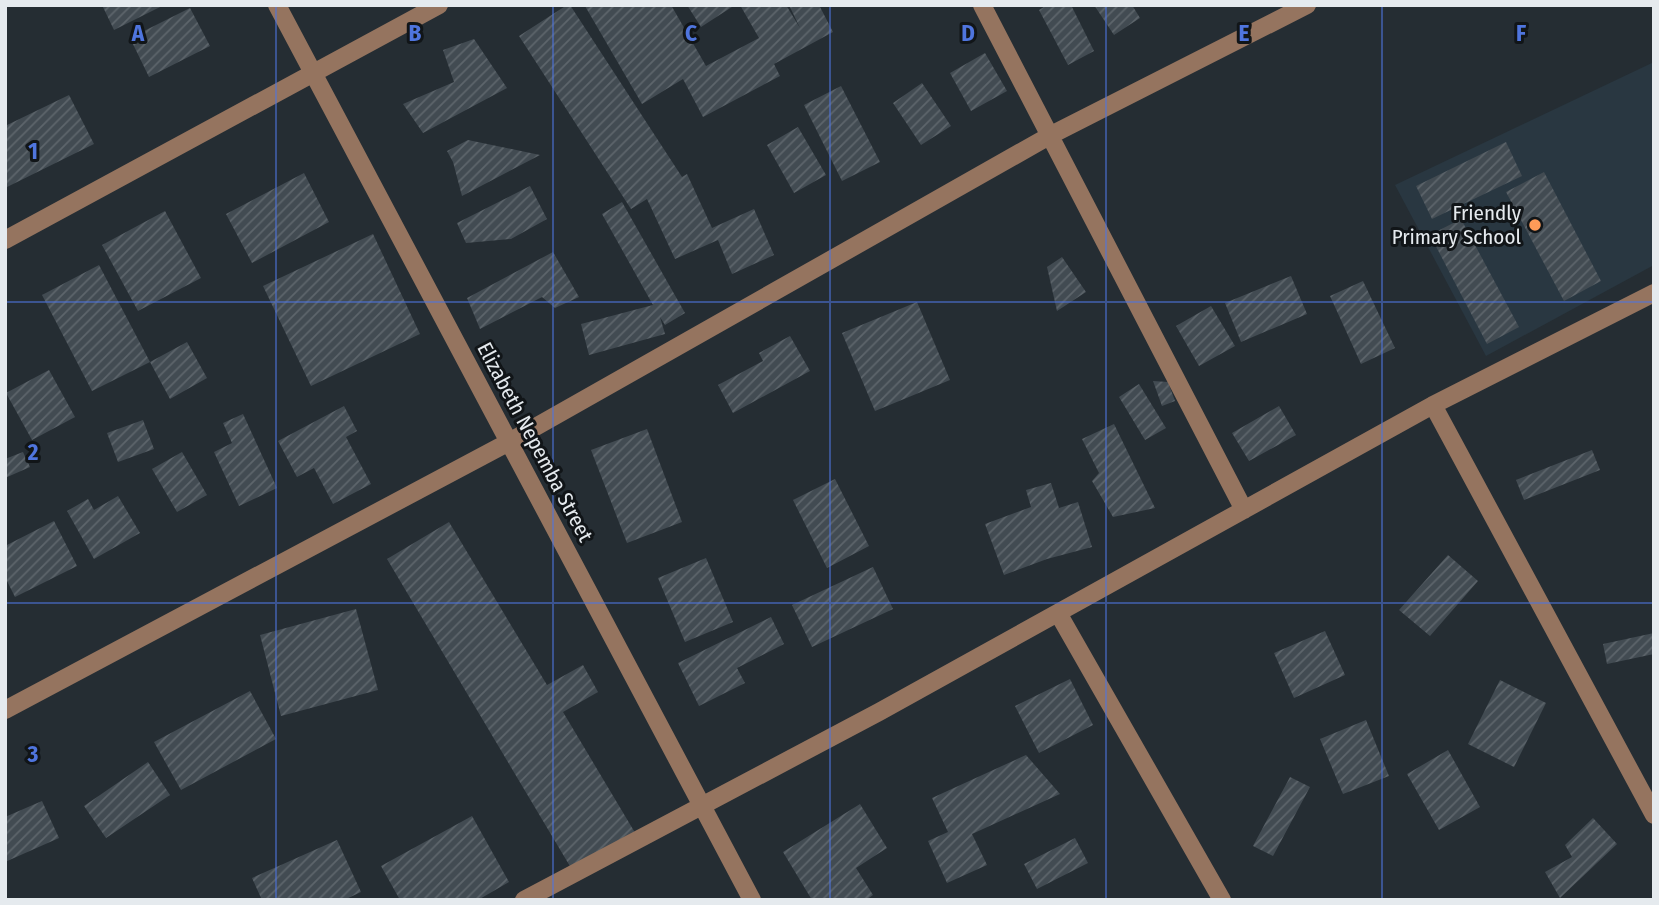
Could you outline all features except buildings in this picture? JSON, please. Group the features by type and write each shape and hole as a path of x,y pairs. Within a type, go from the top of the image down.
{"street":[{"name":"Elizabeth Nepemba Street","path":"277,5 752,900"},
{"path":"5,240 439,5"},
{"path":"982,5 1244,510"},
{"path":"5,710 509,442 1051,135 1307,5"},
{"path":"524,900 880,712 1433,404 1654,293"},
{"path":"1433,404 1654,815"},
{"path":"1058,614 1222,900"}],"shaded area":[{"name":"Friendly Primary School","path":"1654,62 1654,265 1486,356 1395,185"}],"place":[{"name":"Friendly Primary School","path":"1535,225"}]}
